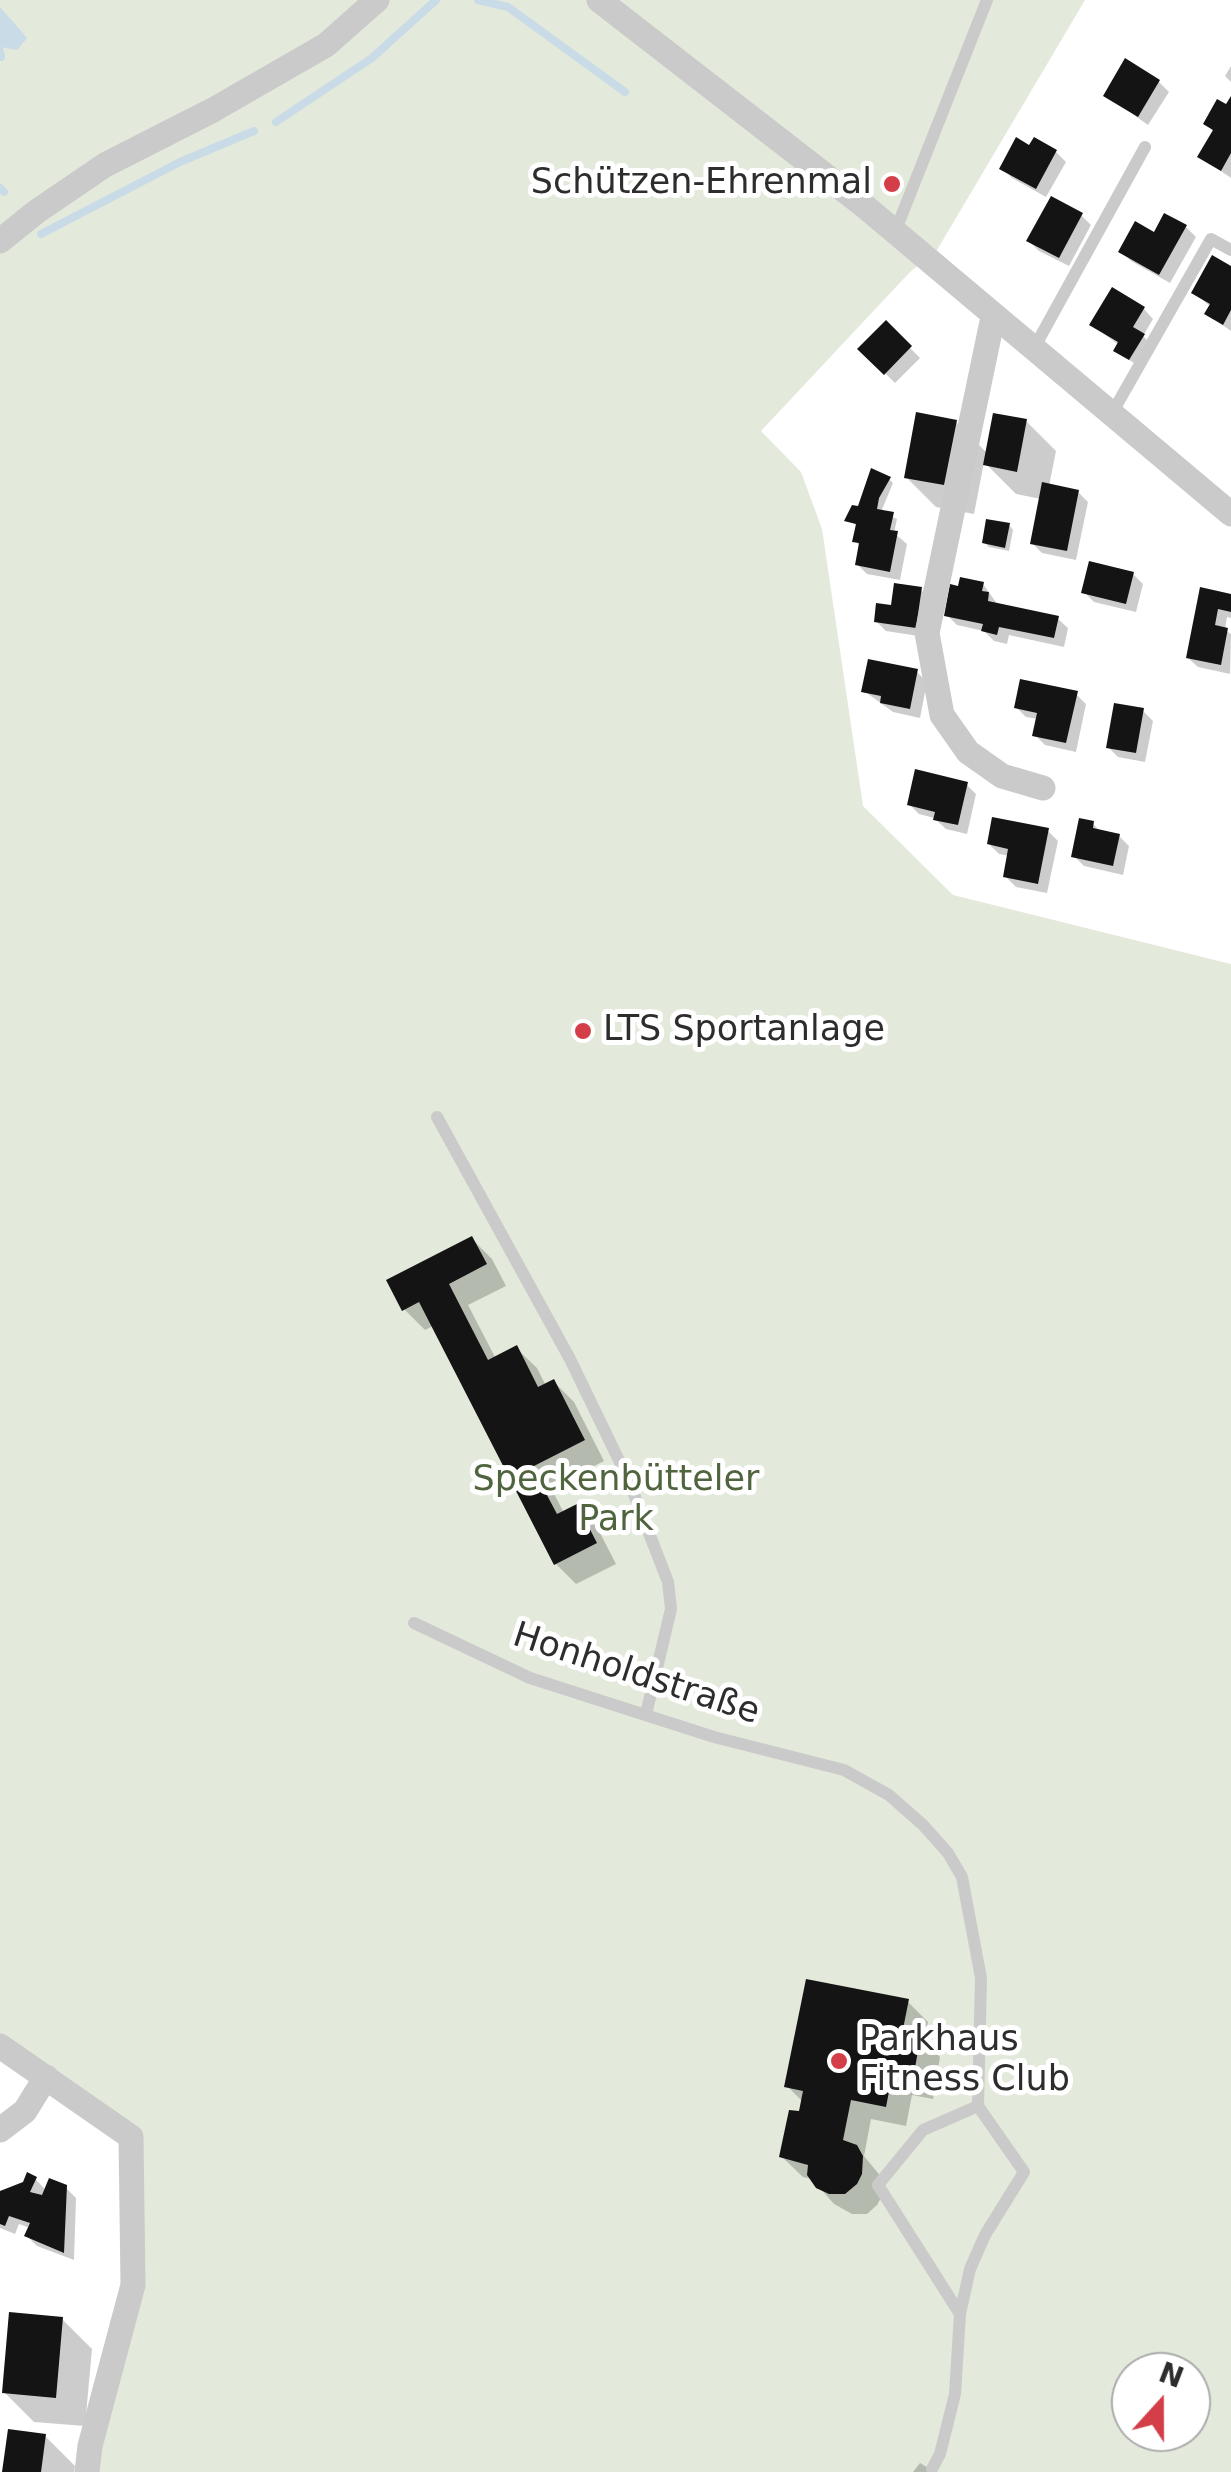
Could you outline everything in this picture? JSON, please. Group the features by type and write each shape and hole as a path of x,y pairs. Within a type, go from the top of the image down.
{"street":[{"path":"0,241 105,164 213,110 326,45 376,0"},
{"path":"599,0 895,232 1231,514"},
{"path":"993,317 927,633 942,715 968,752 1002,776 1043,788"},
{"path":"0,2046 130,2138 133,2286 90,2446 87,2472"},
{"path":"0,2130 26,2111 46,2076"}],"lane":[{"path":"895,232 987,0"},
{"path":"1033,350 1145,147"},
{"path":"1111,415 1212,239 1231,250"},
{"path":"437,1117 570,1359 628,1480 668,1582 670,1609 646,1714"},
{"name":"Honholdstraße","path":"414,1623 530,1678 714,1737 844,1770 889,1795 924,1824 962,1877 981,1978 978,2106"},
{"path":"932,2469 940,2454 954,2394 960,2314 970,2269 1024,2172 978,2106 923,2130 878,2185 960,2314"}],"green space":[{"name":"Speckenbütteler Park","path":"0,0 1085,0 937,250 910,272 761,431 801,472 822,529 863,806 953,895 1231,964 1231,2472 92,2472 137,2286 134,2136 0,2038"}],"water":[{"path":"0,7 27,38 17,50 0,47"}],"building":[{"path":"1125,58 1160,80 1138,117 1103,96"},
{"path":"1231,96 1231,153 1221,171 1197,157 1213,130 1203,124 1217,99 1226,104"},
{"path":"1016,137 1029,145 1034,137 1057,150 1036,189 999,169"},
{"path":"1051,196 1083,213 1059,258 1026,241"},
{"path":"1164,213 1187,225 1159,275 1118,252 1135,221 1154,232"},
{"path":"1212,255 1231,266 1231,310 1223,325 1204,314 1210,304 1191,293"},
{"path":"1112,287 1145,307 1133,327 1145,334 1129,360 1113,351 1118,342 1089,325"},
{"path":"886,320 912,346 884,375 857,349"},
{"path":"916,412 957,420 944,485 904,478"},
{"path":"993,413 1027,419 1017,472 983,465"},
{"path":"871,468 891,477 877,509 894,512 890,530 898,531 890,572 855,565 859,543 852,542 856,524 844,521 852,505 858,506"},
{"path":"1042,482 1079,490 1067,551 1030,544"},
{"path":"986,519 1010,523 1005,548 982,543"},
{"path":"1089,561 1134,572 1126,604 1081,593"},
{"path":"960,577 984,582 982,591 989,592 988,601 1059,616 1054,638 999,627 997,635 981,631 983,624 944,616 950,584 958,586"},
{"path":"894,583 922,587 916,628 874,622 876,603 891,605"},
{"path":"1200,587 1231,594 1231,612 1218,609 1215,625 1228,628 1221,665 1186,658"},
{"path":"868,659 918,669 910,709 880,703 881,696 861,692"},
{"path":"1020,679 1078,691 1066,743 1032,736 1037,713 1014,708"},
{"path":"1114,703 1144,708 1136,753 1106,748"},
{"path":"915,769 968,782 958,825 933,820 935,812 907,805"},
{"path":"992,817 1049,828 1038,884 1003,877 1008,849 987,844"},
{"path":"1079,818 1094,821 1093,828 1120,834 1113,866 1071,857"},
{"path":"472,1236 487,1264 449,1284 488,1360 517,1345 538,1387 554,1379 585,1440 532,1467 557,1514 577,1504 597,1543 554,1565 419,1302 402,1311 386,1280"},
{"path":"806,1979 909,1999 903,2029 921,2034 913,2079 892,2076 886,2107 851,2100 843,2140 857,2145 863,2156 862,2174 845,2194 829,2194 816,2188 807,2175 808,2165 779,2157 789,2110 799,2111 803,2091 784,2087"},
{"path":"27,2172 37,2177 30,2192 42,2195 49,2178 67,2185 64,2253 24,2236 30,2223 9,2216 5,2226 0,2224 0,2191 23,2182"},
{"path":"9,2312 63,2317 56,2398 2,2393"},
{"path":"8,2429 46,2434 41,2472 2,2472"}],"waterway":[{"path":"276,122 372,58 436,0"},
{"path":"478,0 508,7 625,92"},
{"path":"0,51 1,57"},
{"path":"41,234 180,162 254,131"},
{"path":"0,188 4,192"}],"place":[{"name":"Schützen-Ehrenmal","path":"892,184"},
{"name":"LTS Sportanlage","path":"583,1031"},
{"name":"Parkhaus Fitness Club","path":"839,2061"}]}
